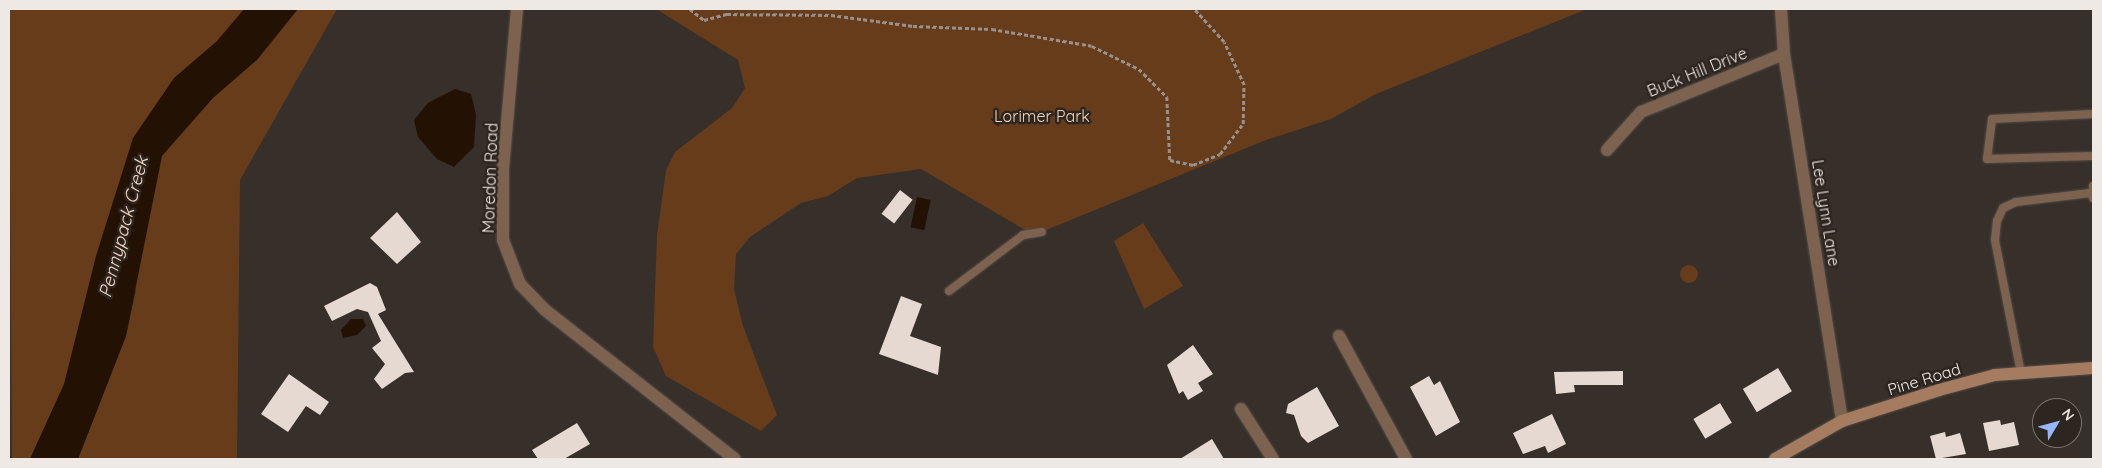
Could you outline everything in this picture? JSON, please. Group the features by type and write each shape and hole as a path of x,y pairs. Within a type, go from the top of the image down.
{"street":[{"name":"Moredon Road","path":"517,9 504,170 503,240 520,284 545,310 638,379 735,459"},
{"name":"Lee Lynn Lane","path":"1781,9 1784,54 1842,421"},
{"name":"Buck Hill Drive","path":"1607,150 1641,112 1784,54"},
{"path":"1338,336 1406,459"},
{"name":"Pine Road","path":"1775,459 1842,421 1939,390 2021,373 2093,368"},
{"path":"1241,409 1273,459"}],"lane":[{"path":"2093,114 1992,118 1987,159 2093,156"},
{"path":"2021,373 1995,240 1997,221 2003,208 2016,202 2092,192"},
{"path":"949,292 1023,235 1042,232"}],"path":[{"path":"690,9 704,20 727,14 831,15 914,26 1001,30 1092,46 1139,69 1167,97 1170,160 1193,165 1220,154 1243,124 1244,85 1224,42 1194,9"}],"green space":[{"path":"9,9 337,9 240,180 237,459 78,459 126,336 136,290 56,402 30,459 12,459"},
{"name":"Lorimer Park","path":"656,9 1587,9 1376,94 1331,119 1266,140 1034,235 921,169 857,178 828,196 801,203 750,237 736,254 734,289 743,326 777,415 761,431 666,376 653,347 657,235 666,170 675,152 732,108 745,88 738,60"},
{"path":"1143,223 1183,286 1144,309 1114,241"},
{"path":"1685,265 1693,265 1698,270 1696,281 1685,283 1680,278 1680,270"}],"water":[{"name":"Pennypack Creek","path":"244,9 298,9 257,60 213,98 162,156 126,336 78,459 30,459 64,384 96,256 133,138 174,78 217,41"},
{"path":"455,89 471,94 476,115 474,147 454,167 437,159 418,137 414,120 428,103"},
{"path":"917,197 931,200 924,230 911,227"},
{"path":"351,319 363,319 366,326 357,335 343,338 341,330"}],"building":[{"path":"900,190 913,200 894,223 882,214"},
{"path":"397,212 421,242 397,264 370,238"},
{"path":"370,283 377,287 386,310 378,314 414,372 405,373 382,389 374,379 385,364 372,348 381,341 368,312 357,309 332,321 324,306"},
{"path":"901,296 922,304 910,336 941,347 938,375 879,354"},
{"path":"1193,345 1213,374 1198,383 1203,391 1188,400 1183,391 1179,394 1167,365"},
{"path":"1778,368 1792,391 1757,412 1743,389"},
{"path":"1623,371 1623,385 1574,385 1575,392 1556,394 1554,372"},
{"path":"289,374 329,402 320,415 306,406 288,432 261,414"},
{"path":"1429,376 1434,385 1440,381 1460,422 1436,436 1410,387"},
{"path":"1317,387 1339,426 1308,443 1301,436 1294,415 1286,413 1288,404"},
{"path":"1720,403 1732,423 1705,439 1693,419"},
{"path":"1552,414 1566,444 1548,453 1545,446 1523,454 1513,433"},
{"path":"2000,420 2001,425 2014,422 2019,445 1989,451 1983,423"},
{"path":"577,423 590,444 564,459 538,459 532,450"},
{"path":"1945,432 1946,437 1960,433 1966,454 1936,459 1930,436"},
{"path":"1212,439 1224,459 1180,459"}]}
